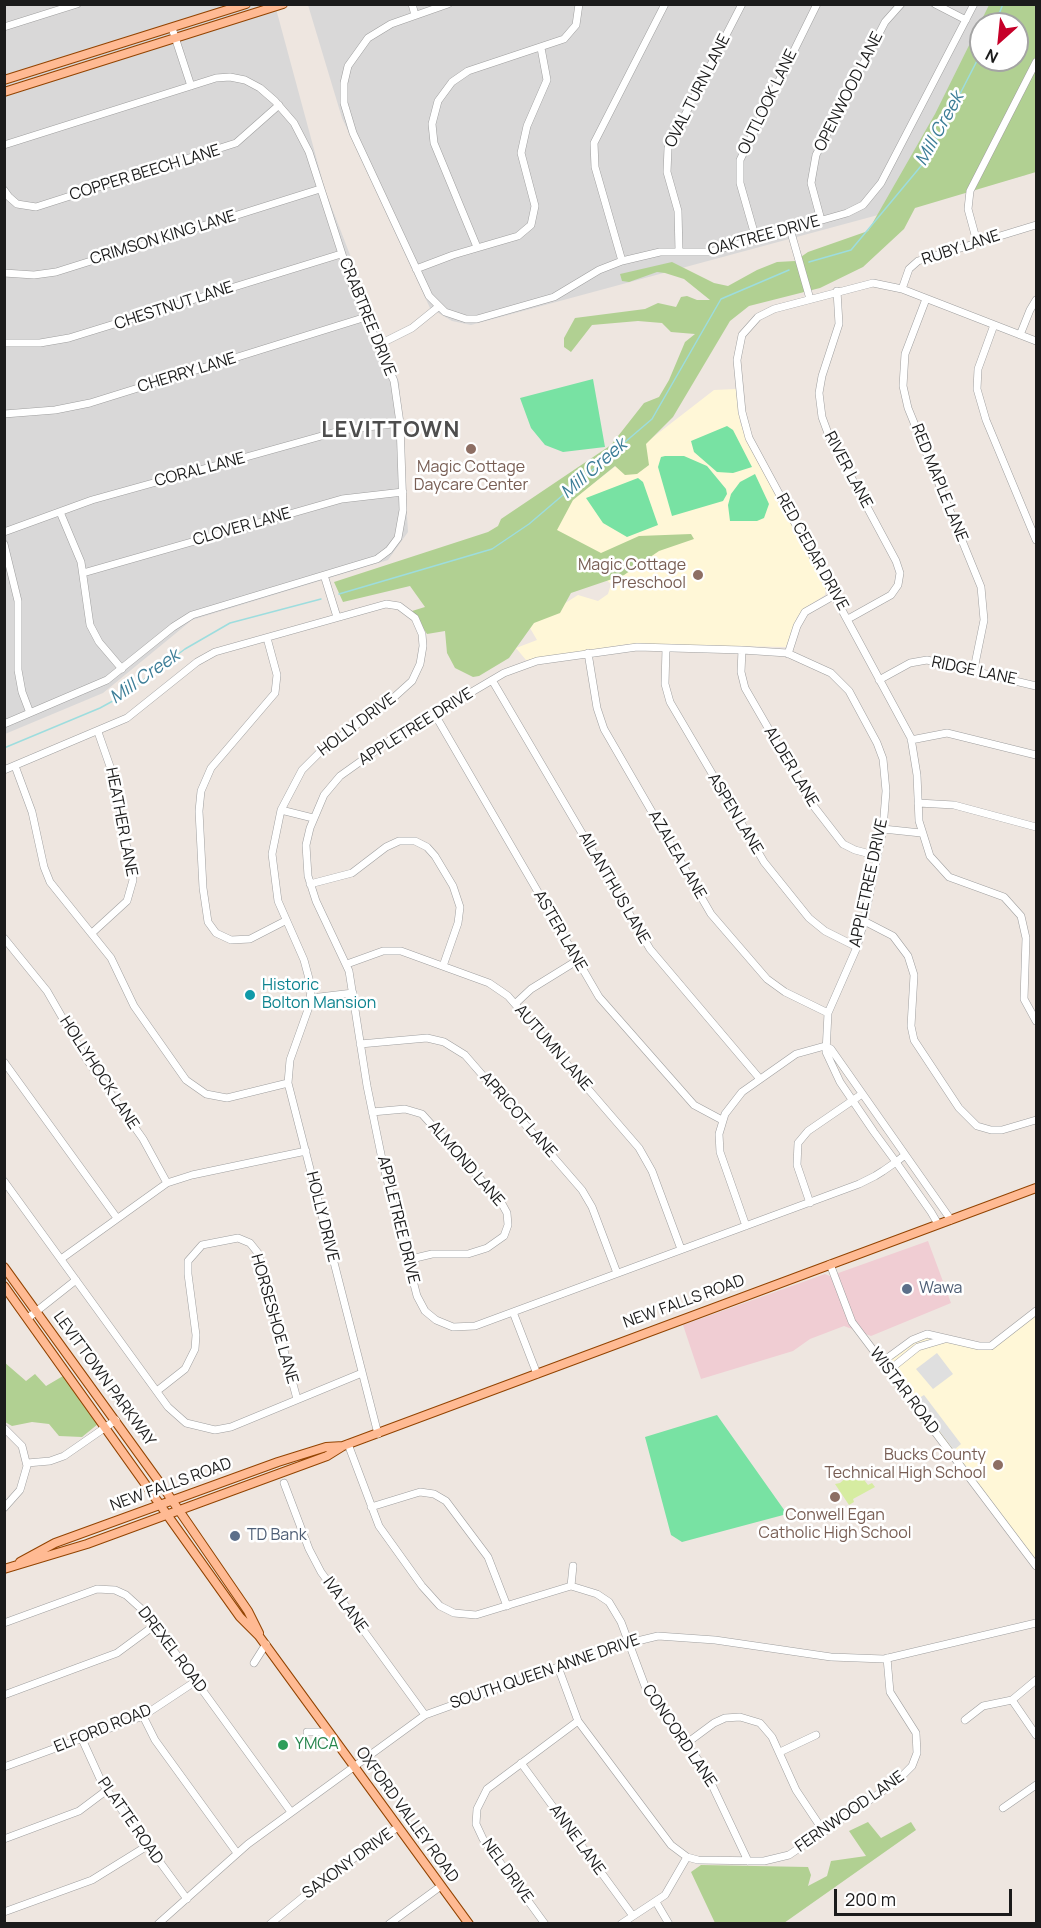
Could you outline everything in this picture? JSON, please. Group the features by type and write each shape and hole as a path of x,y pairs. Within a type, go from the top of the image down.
{"main road":[{"path":"4,80 246,4"},
{"path":"4,92 283,4"},
{"name":"NEW FALLS ROAD","path":"4,1569 76,1547 327,1456 346,1445 1036,1188"},
{"name":"LEVITTOWN PARKWAY","path":"4,1267 116,1420 178,1510"},
{"name":"LEVITTOWN PARKWAY","path":"4,1286 162,1504"},
{"name":"NEW FALLS ROAD","path":"14,1566 55,1543 162,1504 278,1462 326,1447 346,1445"},
{"name":"OXFORD VALLEY ROAD","path":"162,1504 240,1617 260,1635"},
{"name":"OXFORD VALLEY ROAD","path":"178,1510 253,1619 266,1644 466,1922"}],"street":[{"path":"412,4 415,15"},
{"path":"378,345 412,328 438,307 429,296 348,122 344,92 348,66 362,44 383,27 448,4"},
{"path":"477,247 434,143 432,124 435,110 446,88 460,76 558,42 569,34 578,19 579,4"},
{"path":"621,261 595,167 594,143 665,4"},
{"name":"OVAL TURN LANE","path":"679,251 678,212 667,172 668,148 742,4"},
{"name":"OUTLOOK LANE","path":"756,239 740,183 740,159 818,4"},
{"name":"OPENWOOD LANE","path":"821,220 811,183 816,155 885,22 901,4"},
{"path":"935,4 966,20"},
{"name":"OAKTREE DRIVE","path":"438,307 460,318 477,319 554,297 599,270 621,261 649,254 679,251 710,252 858,208 875,192 974,4"},
{"path":"4,27 72,5"},
{"path":"172,28 191,86"},
{"path":"416,269 477,247 518,236 527,230 534,220 535,206 521,153 527,126 547,80 542,48"},
{"path":"977,242 968,208 970,190 1036,62"},
{"name":"CRABTREE DRIVE","path":"4,145 216,78 237,78 261,88 279,105 300,134 309,152 341,254 394,381 400,423 403,492 401,531 389,550 366,564 192,615 173,627 100,684 4,724"},
{"name":"COPPER BEECH LANE","path":"4,190 17,204 36,207 236,143 279,105"},
{"name":"CRIMSON KING LANE","path":"4,273 34,275 56,272 320,189"},
{"name":"RUBY LANE","path":"902,289 909,269 918,261 1036,225"},
{"path":"790,229 810,299"},
{"name":"CHESTNUT LANE","path":"4,343 40,343 69,338 341,254"},
{"name":"RED CEDAR DRIVE","path":"1036,341 902,289 873,283 837,291 765,313 746,329 738,351 743,418 750,438 911,740 921,833 930,856 940,871 958,881 997,892 1010,902 1021,916 1026,938 1024,999 1036,1021"},
{"name":"RIVER LANE","path":"837,291 839,324 820,382 822,417 829,436 896,561 900,573 898,585 891,595 848,620"},
{"name":"RED MAPLE LANE","path":"927,299 905,354 903,386 908,408 981,586 984,620 974,669"},
{"path":"1020,335 1036,300"},
{"name":"CHERRY LANE","path":"4,414 61,409 90,403 366,317"},
{"path":"994,325 980,362 977,388 986,420 1036,540"},
{"name":"CORAL LANE","path":"4,532 129,489 343,430 400,423"},
{"name":"CLOVER LANE","path":"83,573 342,499 375,493 403,492"},
{"path":"60,512 83,573 88,618 93,634 122,669"},
{"path":"4,544 18,601 18,670 22,692 30,713"},
{"path":"324,575 336,617"},
{"path":"788,654 797,626 805,612 835,595"},
{"name":"HOLLY DRIVE","path":"4,770 98,732 140,709 206,657 386,604 405,609 415,618 422,634 420,664 412,681 401,692 314,756 297,778 281,810 273,840 272,871 285,921 309,976 311,998 290,1060 288,1083 378,1434"},
{"path":"267,638 277,675 275,693 211,768 201,791 199,811 204,899 206,916 212,928 231,940 250,939 285,921"},
{"name":"APPLETREE DRIVE","path":"905,1155 896,1162 860,1184 513,1312 469,1327 453,1326 436,1320 425,1311 417,1296 407,1260 372,1112 347,964 310,884 306,845 313,818 324,795 340,776 392,739 492,680 525,664 628,648 742,650 788,654 831,673 857,702 883,759 886,791 883,829 864,921 857,947 828,1013 825,1046 830,1064 852,1101 896,1162 938,1224"},
{"name":"ASPEN LANE","path":"666,648 666,684 670,702 764,862 809,918 825,931 857,947"},
{"name":"ALDER LANE","path":"742,650 741,672 745,688 812,804 843,844 878,856"},
{"name":"AZALEA LANE","path":"588,653 597,708 604,729 711,914 767,979 785,992 828,1013"},
{"name":"RIDGE LANE","path":"879,680 918,661 939,662 974,669 1036,686"},
{"name":"AILANTHUS LANE","path":"492,680 650,949 760,1079"},
{"name":"ASTER LANE","path":"434,713 578,960 611,1011 686,1097 700,1110 722,1120"},
{"name":"HEATHER LANE","path":"92,933 127,901 133,880 113,775 98,732"},
{"path":"911,740 947,733 1036,756"},
{"path":"15,766 32,812 46,874 118,968 134,1006 181,1074 198,1090 212,1097 226,1098 288,1083"},
{"path":"918,803 942,803 1036,827"},
{"path":"281,810 313,818"},
{"path":"883,829 921,833"},
{"path":"310,884 352,873 392,843 406,840 421,843 435,856 453,886 460,907 458,923 443,966"},
{"path":"864,921 893,936 908,956 914,975 911,1026 914,1040 959,1108 977,1125 991,1130 1002,1130 1036,1120"},
{"name":"HOLLYHOCK LANE","path":"4,938 47,991 79,1048 143,1139 167,1183"},
{"name":"AUTUMN LANE","path":"347,964 372,954 391,950 489,983 515,1004 639,1148 652,1171 681,1249"},
{"path":"515,1004 531,989 578,960"},
{"path":"311,998 353,993"},
{"name":"APRICOT LANE","path":"360,1044 427,1038 444,1042 465,1055 582,1190 592,1207 617,1273"},
{"path":"746,1226 720,1152 722,1120 735,1099 760,1079 801,1052 825,1046 831,1049 951,1220"},
{"path":"4,1062 117,1218"},
{"path":"810,1203 797,1165 798,1143 808,1131 862,1094"},
{"name":"ALMOND LANE","path":"372,1112 405,1109 422,1114 501,1202 507,1213 508,1225 504,1236 487,1248 468,1254 432,1254 407,1260"},
{"path":"61,1259 167,1183 192,1175 306,1150"},
{"path":"4,1180 172,1412 186,1423 215,1430 231,1427 362,1372"},
{"name":"HORSESHOE LANE","path":"157,1391 185,1369 195,1349 196,1335 188,1261 202,1245 238,1238 250,1243 258,1253 297,1399"},
{"name":"WISTAR ROAD","path":"830,1264 852,1323 1036,1566"},
{"path":"27,1318 76,1280"},
{"path":"882,1362 920,1336 933,1333 945,1339 986,1347 1036,1311"},
{"path":"513,1312 537,1374"},
{"path":"888,1371 918,1347 945,1339"},
{"path":"27,1462 50,1461 64,1456 116,1420"},
{"path":"4,1428 19,1440 27,1462 20,1490 4,1508"},
{"path":"346,1445 384,1535 440,1606 454,1613 471,1615 507,1606 571,1586 573,1566"},
{"name":"IVA LANE","path":"284,1484 309,1549 321,1572 425,1715"},
{"path":"371,1507 420,1492 434,1494 446,1501 488,1557 507,1606"},
{"name":"CONCORD LANE","path":"571,1586 597,1594 609,1602 618,1614 645,1686 687,1743 711,1782 748,1861"},
{"name":"DREXEL ROAD","path":"4,1623 86,1592 105,1588 126,1595 142,1608 155,1625 291,1812"},
{"name":"SOUTH QUEEN ANNE DRIVE","path":"158,1923 237,1853 425,1715 628,1642 671,1636 831,1657 887,1658 1036,1623"},
{"path":"4,1695 117,1653 155,1625"},
{"path":"254,1663 266,1644"},
{"name":"FERNWOOD LANE","path":"687,1857 713,1861 781,1859 902,1777 915,1760 916,1733 890,1692 887,1658"},
{"path":"558,1667 578,1721 660,1834 687,1857 671,1887 656,1902 621,1923"},
{"path":"965,1720 983,1706 1012,1700 1036,1680"},
{"name":"ELFORD ROAD","path":"4,1767 143,1716 196,1681"},
{"path":"1012,1700 1036,1735"},
{"path":"143,1716 155,1740 237,1853"},
{"path":"687,1743 720,1720 740,1717 760,1723 772,1737 796,1790 824,1832"},
{"name":"NEL DRIVE","path":"545,1923 483,1839 476,1824 478,1803 485,1791 578,1721"},
{"path":"307,1732 328,1732"},
{"path":"780,1752 816,1735"},
{"name":"PLATTE ROAD","path":"82,1739 93,1767 107,1790 187,1899"},
{"name":"ANNE LANE","path":"521,1763 633,1916"},
{"path":"1002,1808 1036,1785"},
{"path":"4,1839 79,1811 107,1790"},
{"name":"SAXONY DRIVE","path":"270,1923 319,1883 398,1827"},
{"path":"4,1912 92,1880 115,1868 147,1846"},
{"path":"389,1923 441,1886"},
{"path":"656,1902 669,1923"}],"shaded area":[{"path":"5,5 275,5 325,190 399,382 408,532 388,560 192,620 103,693 5,734"},
{"path":"308,5 1036,5 1036,155 1026,175 471,325 452,321 430,308 342,118"},
{"path":"736,389 740,422 746,439 826,588 825,595 808,606 797,617 786,647 628,644 526,660 516,648 537,640 530,628 534,623 578,595 598,601 608,594 611,584 541,524 714,390"},
{"path":"928,1241 951,1303 871,1336 844,1326 810,1339 793,1351 701,1379 683,1325 825,1274 830,1276"},
{"name":"Bucks County Technical High School","path":"1036,1311 1036,1567 882,1362 920,1336 986,1347"},
{"path":"937,1353 953,1374 933,1389 916,1369"},
{"path":"924,1395 961,1444 954,1450 916,1400"}],"green space":[{"path":"989,5 1036,5 1036,172 915,208 904,229 863,267 820,288 749,306 730,321 673,417 646,444 649,465 637,474 625,475 615,466 573,500 557,530 601,553 639,536 691,534 694,539 659,551 624,575 571,593 560,613 534,623 509,658 479,676 473,677 455,668 447,653 445,631 427,634 412,611 425,607 410,586 343,602 334,582 488,532 498,526 501,519 611,445 644,403 659,397 685,342 695,334 671,332 662,323 638,321 592,325 571,352 564,347 564,338 575,318 645,309 658,303 676,307 681,297 687,296 697,300 710,300 684,279 665,273 657,272 629,282 622,281 620,274 672,262 714,283 728,286 777,262 795,261 808,252 868,231 935,114 969,45 969,72 1029,72 1029,12 986,12"},
{"path":"593,379 605,447 563,452 545,445 531,428 520,398"},
{"path":"727,426 733,430 752,467 733,473 717,472 694,452 691,441"},
{"path":"684,456 707,466 726,489 727,494 723,501 672,516 658,467 661,457"},
{"path":"755,474 769,504 764,518 757,521 730,521 728,505 731,494 740,482"},
{"path":"638,478 643,482 658,525 627,537 603,523 586,498"},
{"path":"4,1362 26,1381 35,1374 46,1386 63,1376 98,1424 82,1437 59,1436 49,1424 32,1422 12,1426 5,1422"},
{"path":"717,1415 787,1514 682,1542 671,1535 645,1437"},
{"path":"858,1467 861,1469 858,1472 868,1485 872,1483 875,1487 853,1499 854,1502 849,1505 835,1484 840,1483"},
{"path":"868,1822 881,1838 911,1822 916,1830 784,1923 715,1923 691,1872 701,1865 808,1867 811,1875 808,1886 827,1876 831,1861 866,1856 849,1831"}],"waterway":[{"name":"Mill Creek","path":"1000,12 1003,4"},
{"name":"Mill Creek","path":"809,262 851,250 926,160 971,72"},
{"name":"Mill Creek","path":"339,594 492,549 529,524 652,419 721,299 789,270"},
{"name":"Mill Creek","path":"4,748 100,708 122,696 185,649 230,623 321,599"}],"place":[{"name":"Magic Cottage Daycare Center","path":"471,449"},
{"name":"Magic Cottage Preschool","path":"698,575"},
{"name":"Historic Bolton Mansion","path":"250,995"},
{"name":"Wawa","path":"907,1289"},
{"name":"Bucks County Technical High School","path":"998,1465"},
{"name":"Conwell Egan Catholic High School","path":"835,1497"},
{"name":"TD Bank","path":"235,1536"},
{"name":"YMCA","path":"283,1745"}],"district":[{"name":"LEVITTOWN","path":"391,431"}]}
